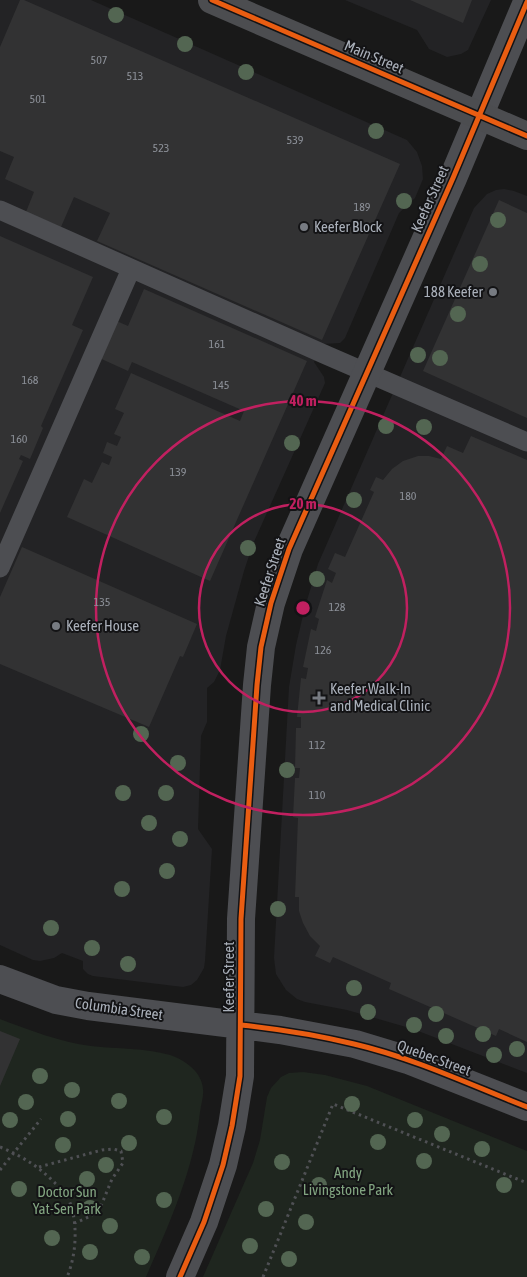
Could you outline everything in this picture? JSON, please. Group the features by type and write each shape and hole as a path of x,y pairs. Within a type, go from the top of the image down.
{"main road":[{"name":"Main Street","path":"212,0 527,136"}],"street":[{"name":"Keefer Street","path":"180,1277 204,1222 215,1190 232,1126 240,1076 241,919 261,647 271,603 289,549 527,2"},
{"name":"Columbia Street","path":"0,979 56,1000 88,1006 241,1025"},
{"name":"Quebec Street","path":"241,1025 355,1044 408,1060 527,1107"}],"lane":[{"path":"0,210 527,442"},
{"path":"0,568 130,268"}],"path":[{"path":"263,1277 333,1104 527,1183"},
{"path":"0,1170 40,1118"},
{"path":"0,1148 14,1153 39,1167 66,1194 75,1223 72,1266 67,1277"},
{"path":"39,1167 102,1150 113,1149 121,1152 123,1163 112,1179 101,1206 91,1216 75,1223"}],"shaded area":[{"path":"0,0 91,0 407,140 417,152 422,166 423,179 415,198 399,213 345,338 340,343 323,344 314,362 324,377 325,383 253,544 226,636 220,670 214,682 207,688 207,722 201,736 198,829 212,849 205,961 204,968 197,980 191,985 183,987 93,976 83,969 83,961 62,953 54,958 40,961 33,960 0,945"},
{"path":"345,0 491,0 468,50 461,54 447,57 429,49 417,30"},
{"path":"504,189 527,196 527,1073 413,1029 347,1010 297,999 286,990 276,974 274,958 289,687 305,607 318,564 474,208 487,194"}],"green space":[{"name":"Doctor Sun Yat-Sen Park","path":"0,1019 68,1042 170,1055 187,1063 200,1077 203,1094 192,1155 179,1196 146,1277 0,1277"},
{"name":"Andy Livingstone Park","path":"303,1072 325,1075 367,1086 527,1151 527,1277 203,1277 253,1163 260,1140 267,1097 271,1088 281,1077 289,1073"}],"building":[{"path":"20,0 24,0 400,164 322,340 97,241 110,213 74,197 61,227 26,212 34,192 5,179 14,157 0,151 0,47"},
{"path":"410,0 472,0 463,23"},
{"name":"188 Keefer","path":"499,200 527,213 527,418 423,371"},
{"path":"0,236 93,277 72,325 83,330 41,426 43,428 30,459 21,455 19,459 23,461 0,513"},
{"path":"144,289 307,361 210,581 67,517 84,479 92,483 102,462 109,465 112,457 103,453 107,442 117,446 121,437 114,434 124,413 115,409 131,373 240,421 244,411 132,362 128,371 95,356 112,319 128,326"},
{"path":"471,436 527,460 527,1042 499,1029 496,1036 389,989 391,983 333,957 330,963 315,956 320,946 310,936 303,923 299,911 299,897 295,897 298,818 293,817 295,778 299,778 300,768 295,768 296,728 301,728 301,717 297,717 301,678 306,679 308,668 303,667 311,629 316,631 319,619 315,617 327,580 332,583 336,573 328,569 335,553 345,557 374,492 370,490 376,477 383,480 392,469 403,461 418,456 441,459 447,446 463,453"},
{"name":"Keefer House","path":"22,547 197,624 183,657 180,656 149,727 0,664 0,597"},
{"path":"0,1031 20,1039 0,1086"}],"cycle path":[{"path":"212,0 527,136"},
{"path":"180,1277 204,1222 223,1165 232,1126 240,1076 241,919 257,685 261,647 271,603 289,549 453,178 527,2"},
{"path":"241,1025 312,1035 376,1050 442,1072 527,1107"}],"place":[{"name":"Keefer Block","path":"304,227"},
{"name":"188 Keefer","path":"493,292"},
{"name":"Keefer House","path":"56,626"},
{"name":"Keefer Walk-In and Medical Clinic","path":"319,698"}]}
